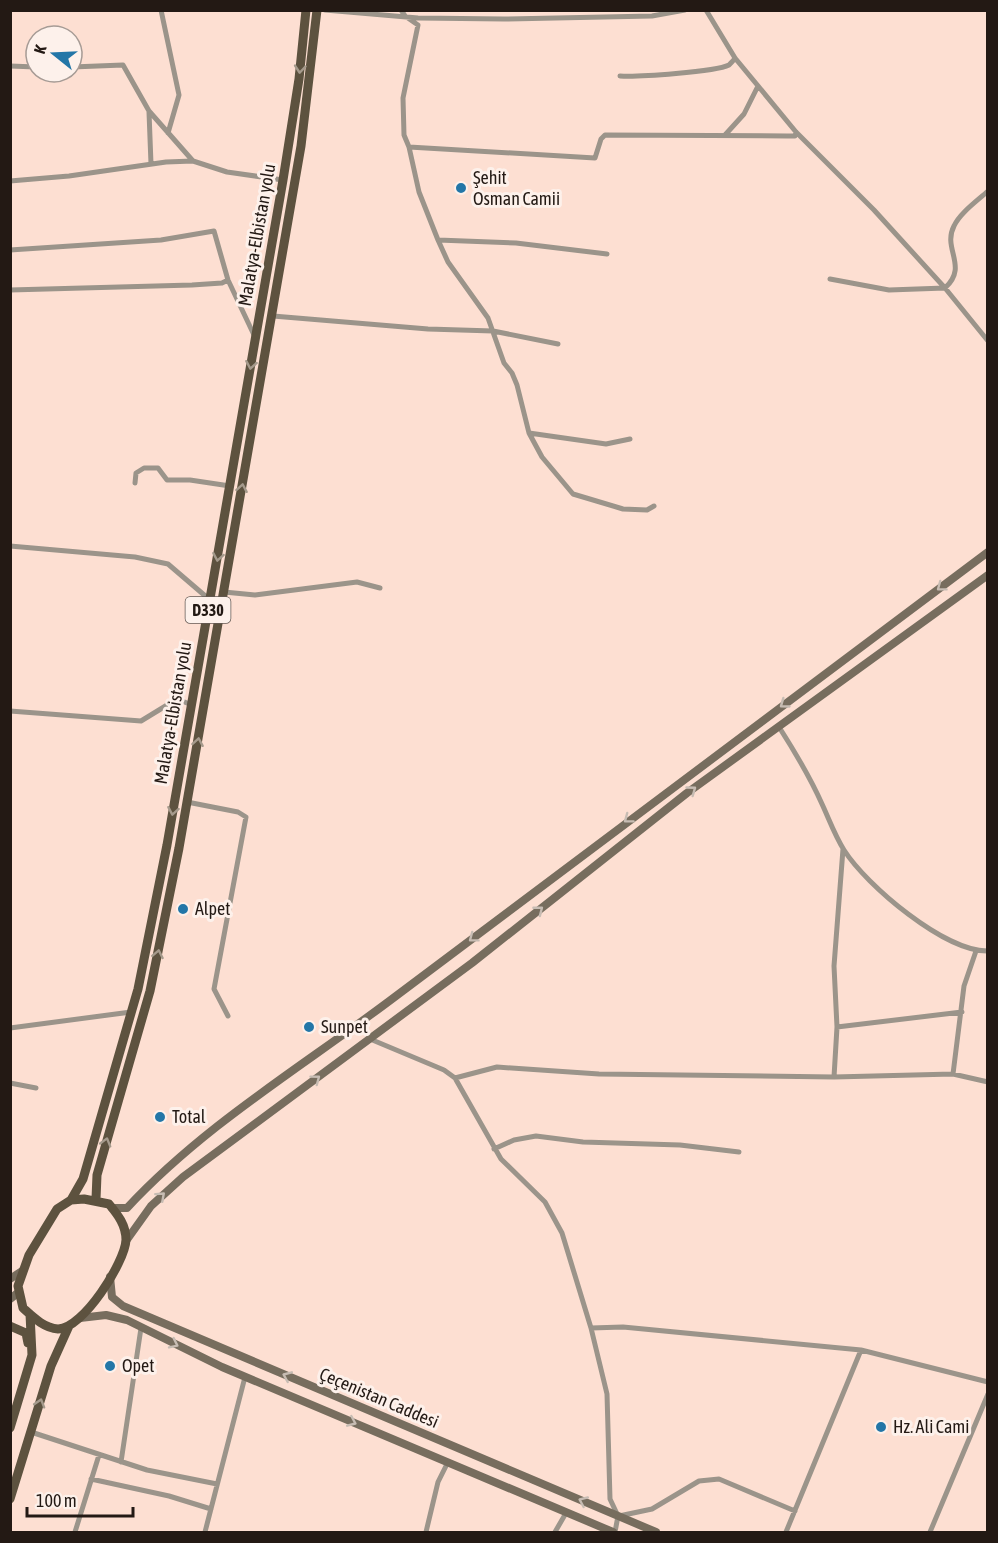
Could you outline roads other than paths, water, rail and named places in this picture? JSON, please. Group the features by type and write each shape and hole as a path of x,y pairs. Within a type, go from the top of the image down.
{"main road":[{"name":"Malatya-Elbistan yolu","path":"71,1200 83,1179 131,1012 167,845 283,180 299,79 306,10"},
{"name":"Malatya-Elbistan yolu","path":"96,1199 97,1175 150,991 187,802 301,146 317,10"},
{"path":"112,1208 127,1208 160,1172 214,1128 390,1000 628,819 987,552"},
{"path":"125,1242 151,1206 183,1177 472,963 687,792 987,575"},
{"path":"96,1199 112,1208 125,1229 124,1252 98,1297 80,1318 60,1329 49,1327 23,1308 19,1292 22,1271 57,1209 71,1200 96,1199"},
{"path":"10,1279 22,1271"},
{"name":"Çeçenistan Caddesi","path":"110,1276 112,1297 123,1306 656,1533"},
{"path":"10,1299 19,1292"},
{"path":"10,1428 32,1355 30,1314"},
{"name":"Çeçenistan Caddesi","path":"80,1318 106,1315 127,1320 244,1377 614,1533"},
{"path":"10,1326 26,1333 32,1355"},
{"path":"10,1499 51,1366 69,1326"}],"street":[{"path":"161,10 179,95 168,134"},
{"path":"325,10 504,19 652,16 685,10"},
{"path":"706,10 735,58 796,132 874,210 945,288 987,341"},
{"path":"403,13 418,25 403,98 405,135 419,192 448,262 488,318 504,363 512,373 517,385 529,433 542,457 573,494 622,509 647,510 654,506"},
{"path":"620,76 666,75 718,67 730,65 735,58"},
{"path":"84,67 123,65 149,111 193,161"},
{"path":"724,136 744,114 758,86"},
{"path":"149,111 151,164"},
{"path":"409,147 595,158 601,139 605,135 795,136 796,132"},
{"path":"10,181 193,161 227,172 283,180"},
{"path":"830,279 889,290 945,288 953,280 957,268 951,235 954,224 987,191"},
{"path":"10,250 161,240 214,231 228,280 256,338"},
{"path":"438,240 509,242 607,254"},
{"path":"10,290 192,285 222,283 228,280"},
{"path":"273,316 493,332 558,344"},
{"path":"529,433 606,444 630,438"},
{"path":"135,483 136,473 144,468 158,468 167,480 190,480 230,486"},
{"path":"10,546 135,556 168,564 210,600"},
{"path":"224,592 255,595 357,582 380,588"},
{"path":"10,711 141,721 177,699 192,705"},
{"path":"779,727 809,777 843,849 874,885 916,918 957,945 976,951 987,951"},
{"path":"187,802 238,812 246,817 214,989 228,1016"},
{"path":"834,1077 837,1027 834,966 843,849"},
{"path":"953,1074 964,986 976,951"},
{"path":"10,1028 131,1012"},
{"path":"837,1027 962,1012"},
{"path":"370,1039 444,1070 455,1078 466,1094 494,1149 545,1202 562,1233 591,1328 607,1394 610,1499 618,1516 614,1533"},
{"path":"455,1078 497,1067 599,1074 834,1077 953,1074 987,1082"},
{"path":"10,1083 36,1088"},
{"path":"494,1149 514,1140 536,1136 583,1142 680,1145 739,1152"},
{"path":"591,1328 623,1327 861,1350 987,1382"},
{"path":"121,1462 141,1328"},
{"path":"786,1533 861,1350"},
{"path":"205,1533 244,1377"},
{"path":"930,1533 987,1394"},
{"path":"31,1432 147,1470 217,1484"},
{"path":"75,1533 99,1455"},
{"path":"426,1533 438,1482 448,1462"},
{"path":"91,1479 169,1496 211,1509"},
{"path":"618,1516 652,1509 699,1481 719,1479 795,1511"},
{"path":"555,1533 566,1513"}],"place":[{"name":"Şehit Osman Camii","path":"461,188"},
{"name":"Alpet","path":"183,909"},
{"name":"Sunpet","path":"309,1027"},
{"name":"Total","path":"160,1117"},
{"name":"Opet","path":"110,1366"},
{"name":"Hz. Ali Cami","path":"881,1427"}]}
